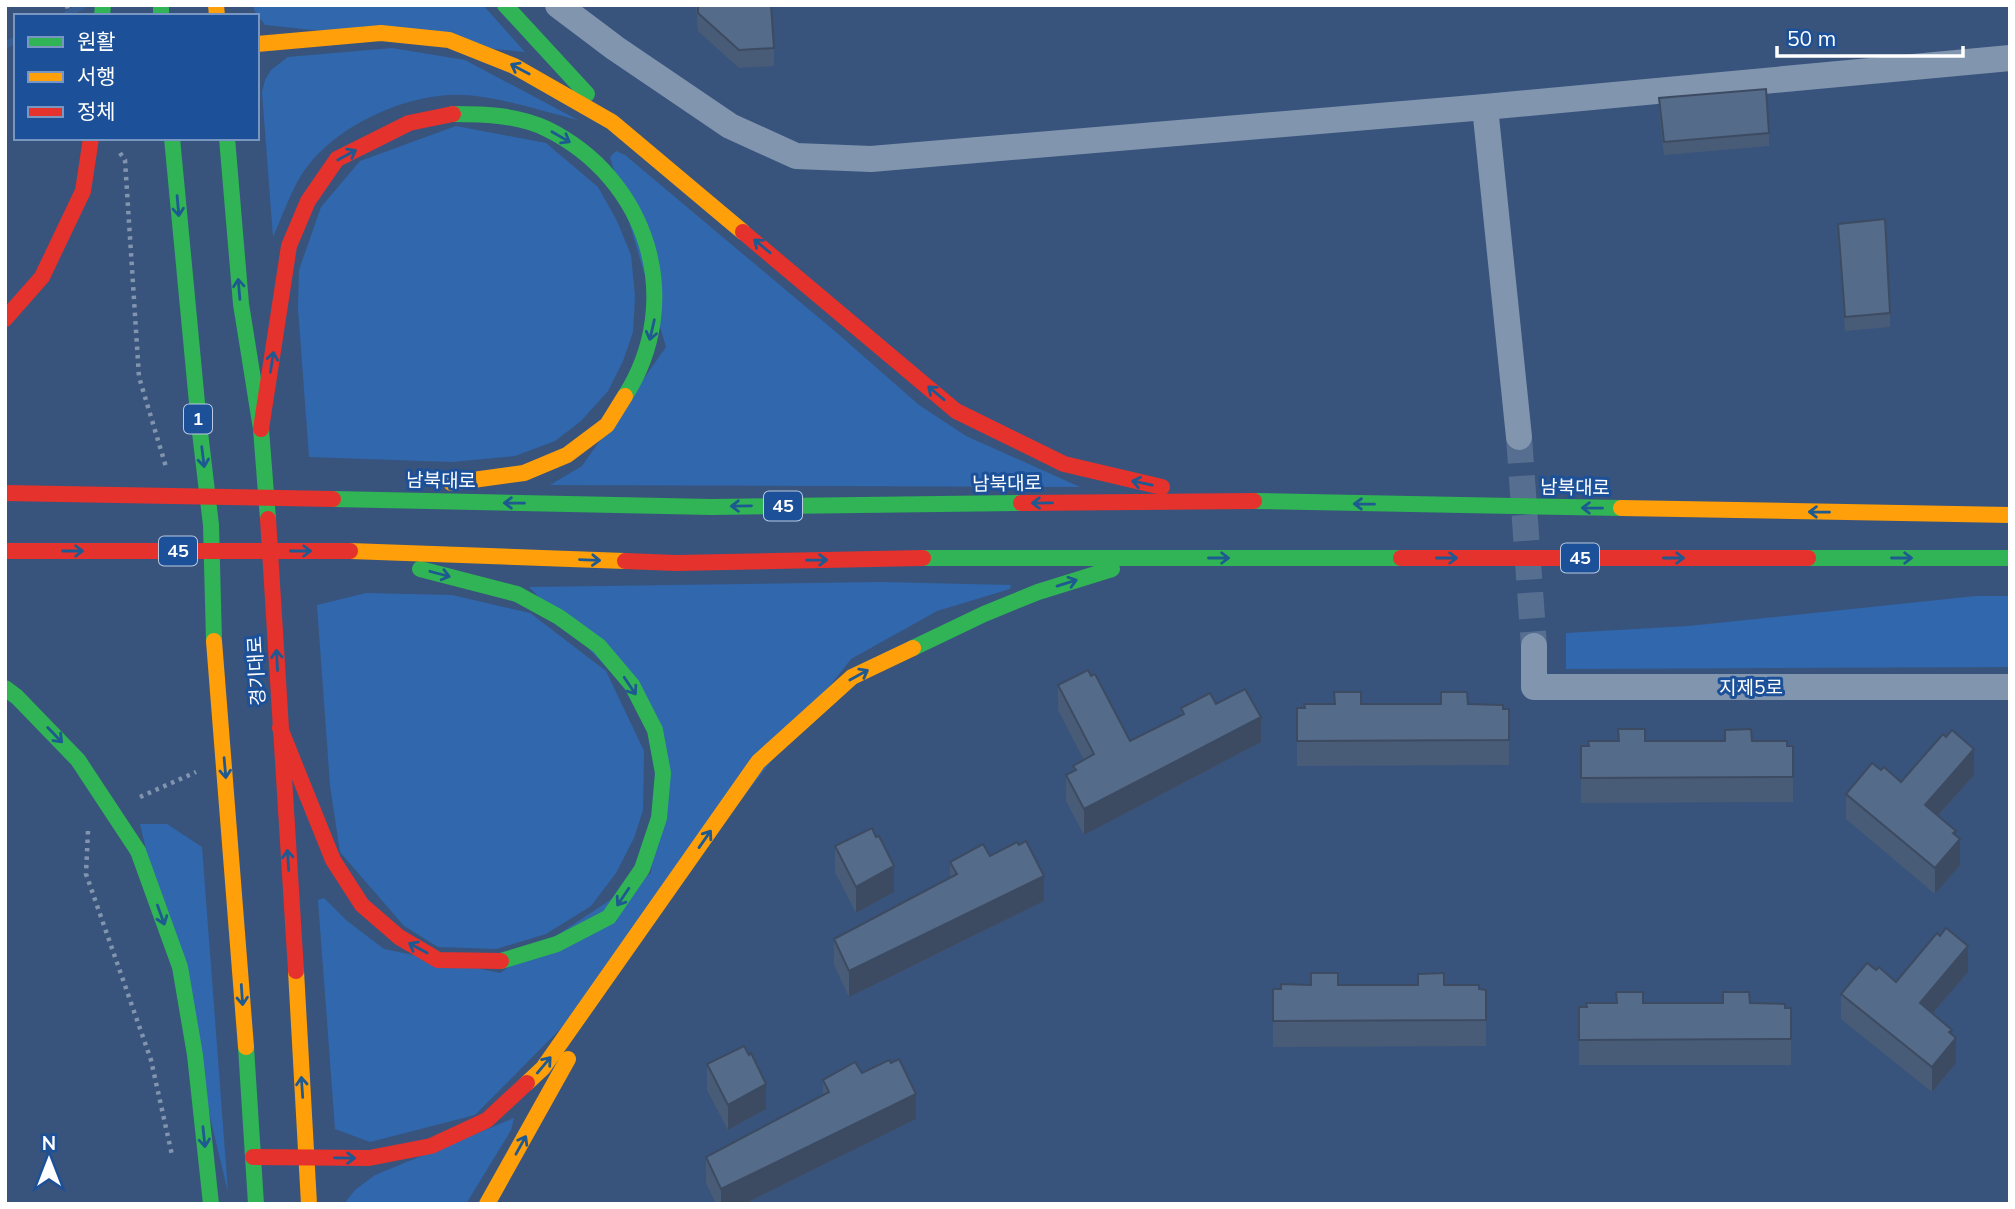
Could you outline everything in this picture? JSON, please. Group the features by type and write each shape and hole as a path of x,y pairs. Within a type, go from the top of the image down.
{"main road":[{"path":"505,5 612,122 956,411 1063,464 1233,501"},
{"path":"259,44 381,33 449,40 514,66 612,122"},
{"path":"261,429 289,246 308,201 337,159 409,122 451,114 494,114 545,128 580,148 617,185 642,227 655,278 654,327 635,381 607,425 567,455 524,473 332,499"},
{"path":"5,319 42,277 83,191 91,140"},
{"name":"경기대로","path":"172,140 211,525 212,614 236,903 256,1204"},
{"name":"경기대로","path":"227,140 240,304 261,429 272,564 309,1204"},
{"name":"남북대로","path":"5,493 712,507 1233,501 2010,515"},
{"name":"45","path":"5,551 350,551 676,563 906,558 2010,558"},
{"path":"280,728 332,860 362,905 399,937 438,960 500,961 557,944 609,917 642,869 659,818 663,773 655,730 632,685 599,646 559,617 517,594 350,551"},
{"path":"253,1157 369,1158 431,1146 487,1120 543,1068 758,762 852,677 984,614 1038,592 1151,558"},
{"path":"5,688 78,760 138,850 180,967 195,1055 211,1204"},
{"path":"487,1204 638,935"}],"street":[{"path":"558,5 615,48 730,126 796,156 871,159 1485,107 2010,58"},
{"path":"1485,107 1519,437"},
{"name":"지제5로","path":"1534,646 1534,687 2010,687"}],"path":[{"path":"117,149 125,160 139,377 168,476"},
{"path":"135,800 202,769"},
{"path":"88,825 86,874 151,1060 174,1165"}],"shaded area":[{"path":"254,5 483,5 525,52 265,25 254,10"},
{"path":"392,48 465,60 578,120 496,99 463,95 428,97 386,110 347,130 314,158 298,181 273,237 262,92 271,70 288,57"},
{"path":"456,126 546,143 598,187 617,221 631,255 635,296 633,332 623,361 608,391 581,421 555,441 515,456 452,462 309,457 298,308 299,270 321,207 360,161"},
{"path":"616,151 625,155 919,405 966,436 1080,487 550,485 582,466 666,347 610,157"},
{"path":"881,582 1011,585 1010,589 937,611 851,659 570,1019 475,1115 370,1142 335,1129 318,900 324,898 346,920 384,949 500,973 651,873 661,724 529,587"},
{"path":"366,593 452,595 530,613 606,671 644,751 643,810 634,838 616,873 591,906 546,934 496,949 438,947 404,926 340,852 330,785 317,605"},
{"path":"1976,596 2010,596 2010,667 1566,669 1566,633 1688,626"},
{"path":"140,824 167,824 202,847 228,1192"},
{"path":"514,1118 511,1130 466,1204 344,1204 355,1190 375,1175"}],"building":[{"path":"698,5 771,5 774,48 739,50 698,13"},
{"path":"1766,89 1769,133 1664,142 1659,98"},
{"path":"1885,219 1890,313 1845,317 1838,224"},
{"path":"1088,670 1091,676 1095,674 1130,741 1184,714 1181,708 1210,693 1216,704 1245,689 1261,717 1084,809 1066,775 1076,770 1073,766 1094,754 1058,685"},
{"path":"1334,692 1361,692 1361,704 1441,704 1441,692 1467,692 1468,704 1503,705 1503,709 1509,709 1509,740 1297,741 1297,708 1305,708 1304,704 1335,704"},
{"path":"1618,729 1645,729 1645,741 1725,741 1725,730 1751,729 1752,741 1787,741 1787,746 1793,746 1793,777 1581,778 1581,746 1589,746 1588,741 1619,741"},
{"path":"1952,730 1974,749 1925,805 1956,831 1953,833 1960,839 1935,868 1846,794 1872,763 1881,770 1884,767 1901,782 1943,734 1946,737"},
{"path":"872,828 894,866 856,887 835,846"},
{"path":"1026,841 1044,876 849,971 834,939 957,874 950,862 983,844 990,856 1017,842 1019,845"},
{"path":"1946,928 1968,946 1920,1003 1952,1030 1949,1032 1956,1038 1932,1067 1841,994 1867,963 1876,970 1879,967 1896,982 1937,933 1940,936"},
{"path":"1311,973 1338,973 1338,985 1418,985 1418,974 1444,973 1444,985 1479,985 1479,989 1486,990 1486,1020 1273,1021 1273,989 1281,989 1281,984 1311,985"},
{"path":"1616,992 1643,992 1643,1003 1723,1003 1723,992 1749,992 1750,1003 1785,1004 1785,1008 1791,1008 1791,1039 1579,1040 1579,1007 1587,1007 1586,1003 1617,1003"},
{"path":"744,1046 749,1055 751,1053 766,1084 728,1105 707,1064"},
{"path":"899,1059 916,1094 721,1189 706,1157 829,1092 823,1080 855,1062 862,1073 889,1060 891,1063"}],"waterway":[{"path":"68,14 84,5"},
{"path":"5,45 14,41"}],"tunnel":[{"path":"1519,437 1534,646"}],"traffic: fast":[{"path":"102,14 103,5"},
{"path":"161,5 161,14"},
{"path":"505,5 587,94"},
{"path":"453,114 513,118 547,129 582,151 610,178 632,210 647,245 654,283 653,321 643,359 625,396"},
{"path":"172,140 211,525 214,641"},
{"path":"227,140 241,304 261,429 268,519"},
{"path":"333,499 712,507 1021,503"},
{"path":"1254,501 1621,508"},
{"path":"923,558 1401,558"},
{"path":"1808,558 2010,558"},
{"path":"420,569 517,594 559,617 599,646 632,685 655,730 663,773 659,818 642,869 609,917 557,944 501,961"},
{"path":"913,648 1038,592 1112,569"},
{"path":"5,688 78,760 138,851"},
{"path":"138,851 180,967 195,1055 211,1204"},
{"path":"246,1047 256,1204"}],"traffic: slow":[{"path":"216,5 217,14"},
{"path":"259,44 381,33 449,40 514,66 612,122 743,232"},
{"path":"451,483 524,473 567,455 607,425 625,396"},
{"path":"1621,508 2010,515"},
{"path":"350,551 625,561"},
{"path":"214,641 246,1047"},
{"path":"527,1083 543,1068 758,762 852,677 913,648"},
{"path":"296,971 309,1204"},
{"path":"487,1204 568,1059"}],"traffic: jam":[{"path":"261,429 289,246 308,201 337,159 409,123 453,114"},
{"path":"5,319 42,277 83,191 91,140"},
{"path":"743,232 956,411 1064,464 1162,487"},
{"path":"5,493 333,499"},
{"path":"1021,503 1254,501"},
{"path":"268,519 296,971"},
{"path":"5,551 350,551"},
{"path":"625,561 676,563 923,558"},
{"path":"1401,558 1808,558"},
{"path":"280,728 333,860 362,905 399,937 438,960 501,961"},
{"path":"253,1157 369,1158 431,1146 487,1120 527,1083"}]}
